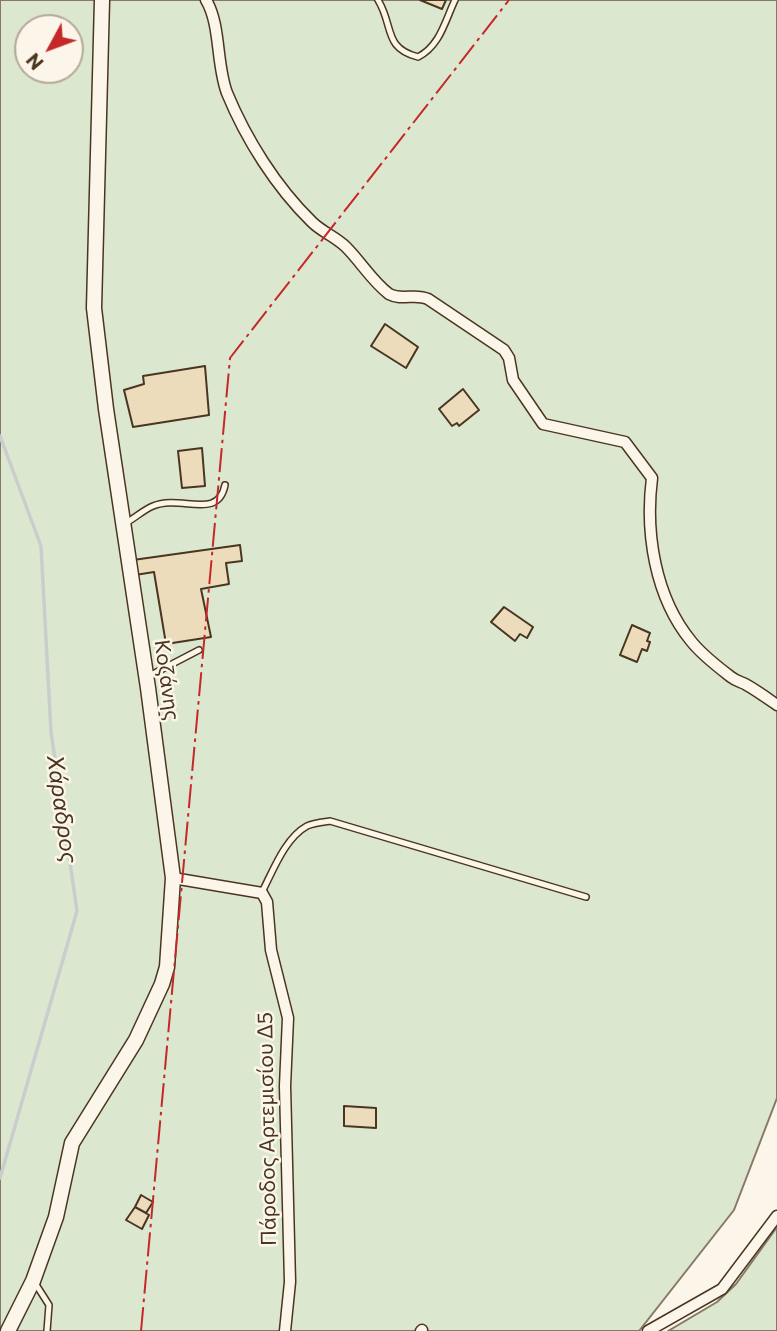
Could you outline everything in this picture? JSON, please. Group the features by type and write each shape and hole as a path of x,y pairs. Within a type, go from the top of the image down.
{"street":[{"name":"Κοζάνης","path":"8,1331 33,1281 56,1217 72,1143 136,1040 167,967 173,878 97,349 94,308 102,0"},
{"path":"206,0 220,71 227,92 253,143 288,195 314,224 346,246 386,292 396,298 417,296 428,299 504,350 509,358 513,380 543,424 625,442 652,478 649,498 650,533 660,579 676,616 691,641 712,661 734,680 744,683 777,705"},
{"path":"173,878 262,893"},
{"name":"Πάροδος Αρτεμισίου Δ5","path":"262,893 267,902 271,950 288,1018 285,1086 290,1282 285,1331"},
{"path":"648,1331 722,1289 777,1216"}],"lane":[{"path":"378,0 394,46 404,54 418,57 428,52 436,43 455,0"},
{"path":"123,524 152,506 173,502 209,505 217,502 223,498 225,485"},
{"path":"146,677 198,650"},
{"path":"262,893 279,859 294,837 307,826 330,821 586,897"},
{"path":"33,1281 49,1305 47,1331"}],"green space":[{"path":"0,0 777,0 777,1098 734,1210 639,1331 0,1331"},
{"path":"777,1227 777,1331 668,1331 717,1302 736,1284"}],"building":[{"path":"420,0 446,0 442,9"},
{"path":"385,324 418,347 406,368 371,346"},
{"path":"205,366 209,415 133,427 124,390 144,384 143,376"},
{"path":"463,389 479,410 459,426 457,423 452,426 439,409"},
{"path":"202,448 205,486 182,488 178,451"},
{"path":"240,545 242,561 226,563 229,584 201,589 211,637 166,644 154,572 135,575 133,560"},
{"path":"504,607 533,627 527,638 520,634 515,641 491,622"},
{"path":"632,625 650,633 647,651 642,649 637,662 620,655"},
{"path":"344,1106 376,1108 376,1128 344,1126"},
{"path":"141,1195 153,1202 146,1213 135,1207"},
{"path":"135,1207 149,1215 142,1229 126,1220"}],"waterway":[{"name":"Χάραδρος","path":"0,436 41,546 51,732 77,911 0,1178"}],"power":[{"path":"141,1331 230,358 509,0"}]}
